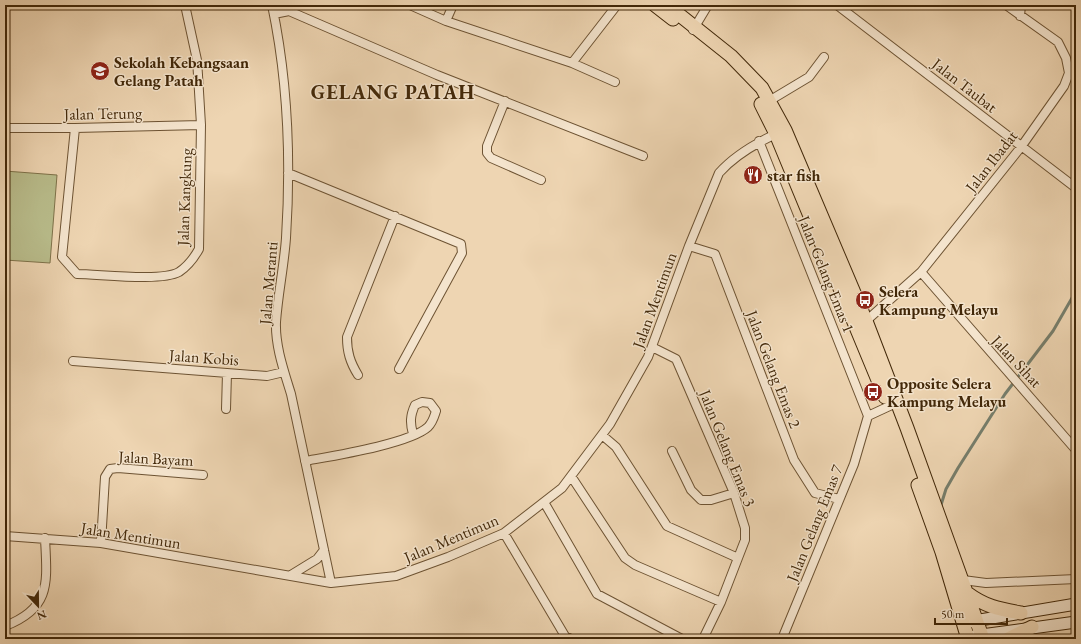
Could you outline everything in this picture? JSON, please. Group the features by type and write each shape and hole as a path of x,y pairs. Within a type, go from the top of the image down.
{"main road":[{"path":"655,5 731,56 757,82 769,101 780,132 861,323 963,580 967,593 970,622 968,638 982,637 1032,627 1076,622"},
{"path":"668,5 726,61 755,93 780,132"},
{"path":"892,404 940,545 970,622 982,637"},
{"path":"967,593 981,604 997,609 1021,613"},
{"path":"970,622 1076,604"},
{"path":"1008,639 1032,627"}],"street":[{"name":"Jalan Kangkung","path":"75,128 62,257 67,266 77,274 161,276 178,272 193,260 199,249 200,125 197,60 185,5"},
{"name":"Jalan Meranti","path":"272,5 282,58 288,173 286,239 276,324 284,372 291,394 331,583"},
{"path":"410,5 446,21 572,63 615,82"},
{"path":"446,21 454,5"},
{"path":"572,63 617,5"},
{"path":"693,30 708,5"},
{"name":"Jalan Taubat","path":"837,5 1076,188"},
{"name":"Jalan Ibadat","path":"861,323 920,272 1021,147 1064,86 1069,73 1066,58 1058,42 1006,5"},
{"path":"1020,16 1021,5"},
{"path":"274,14 289,11 438,75 643,156"},
{"path":"769,101 809,77 824,57"},
{"path":"505,101 487,146 487,153 491,158 542,180"},
{"name":"Jalan Terung","path":"5,128 200,125"},
{"name":"Jalan Mentimun","path":"5,536 101,543 331,583 396,576 448,557 504,533 562,488 610,424 648,357 689,246 719,173 725,166 759,141 780,132"},
{"name":"Jalan Gelang Emas 1","path":"759,141 868,416"},
{"path":"288,173 458,242 463,249 399,369"},
{"path":"358,375 351,363 347,350 347,337 394,216"},
{"name":"Jalan Gelang Emas 2","path":"689,246 715,254 794,460 815,492 839,499"},
{"name":"Jalan Sihat","path":"920,272 1025,389 1076,450"},
{"name":"Jalan Gelang Emas 3","path":"652,347 676,359 734,493 745,528 745,540 721,602 703,639"},
{"name":"Jalan Kobis","path":"73,361 267,376 284,372"},
{"path":"226,409 227,373"},
{"path":"868,416 892,404"},
{"name":"Jalan Gelang Emas 7","path":"782,639 854,464 868,416"},
{"path":"305,461 366,448 413,434"},
{"path":"602,435 616,447 667,526 738,558"},
{"path":"672,451 690,490 701,500 712,500 734,493"},
{"name":"Jalan Bayam","path":"101,543 105,477 110,469 118,468 203,475"},
{"path":"571,476 625,558 635,565 721,602"},
{"path":"544,502 596,594 682,639"},
{"path":"504,533 565,636 571,639"},
{"path":"5,626 21,620 40,603 45,585 45,538"},
{"path":"290,576 317,560 324,550"},
{"path":"963,580 986,583 1076,579"}],"green space":[{"path":"5,171 57,175 50,263 5,260"}],"waterway":[{"path":"941,505 946,489 958,468 1005,394 1053,331 1076,291"}],"place":[{"name":"Sekolah Kebangsaan Gelang Patah","path":"100,71"},
{"name":"star fish","path":"753,175"},
{"name":"Selera Kampung Melayu","path":"865,300"},
{"name":"Opposite Selera Kampung Melayu","path":"873,392"}],"district":[{"name":"GELANG PATAH","path":"393,92"}]}
